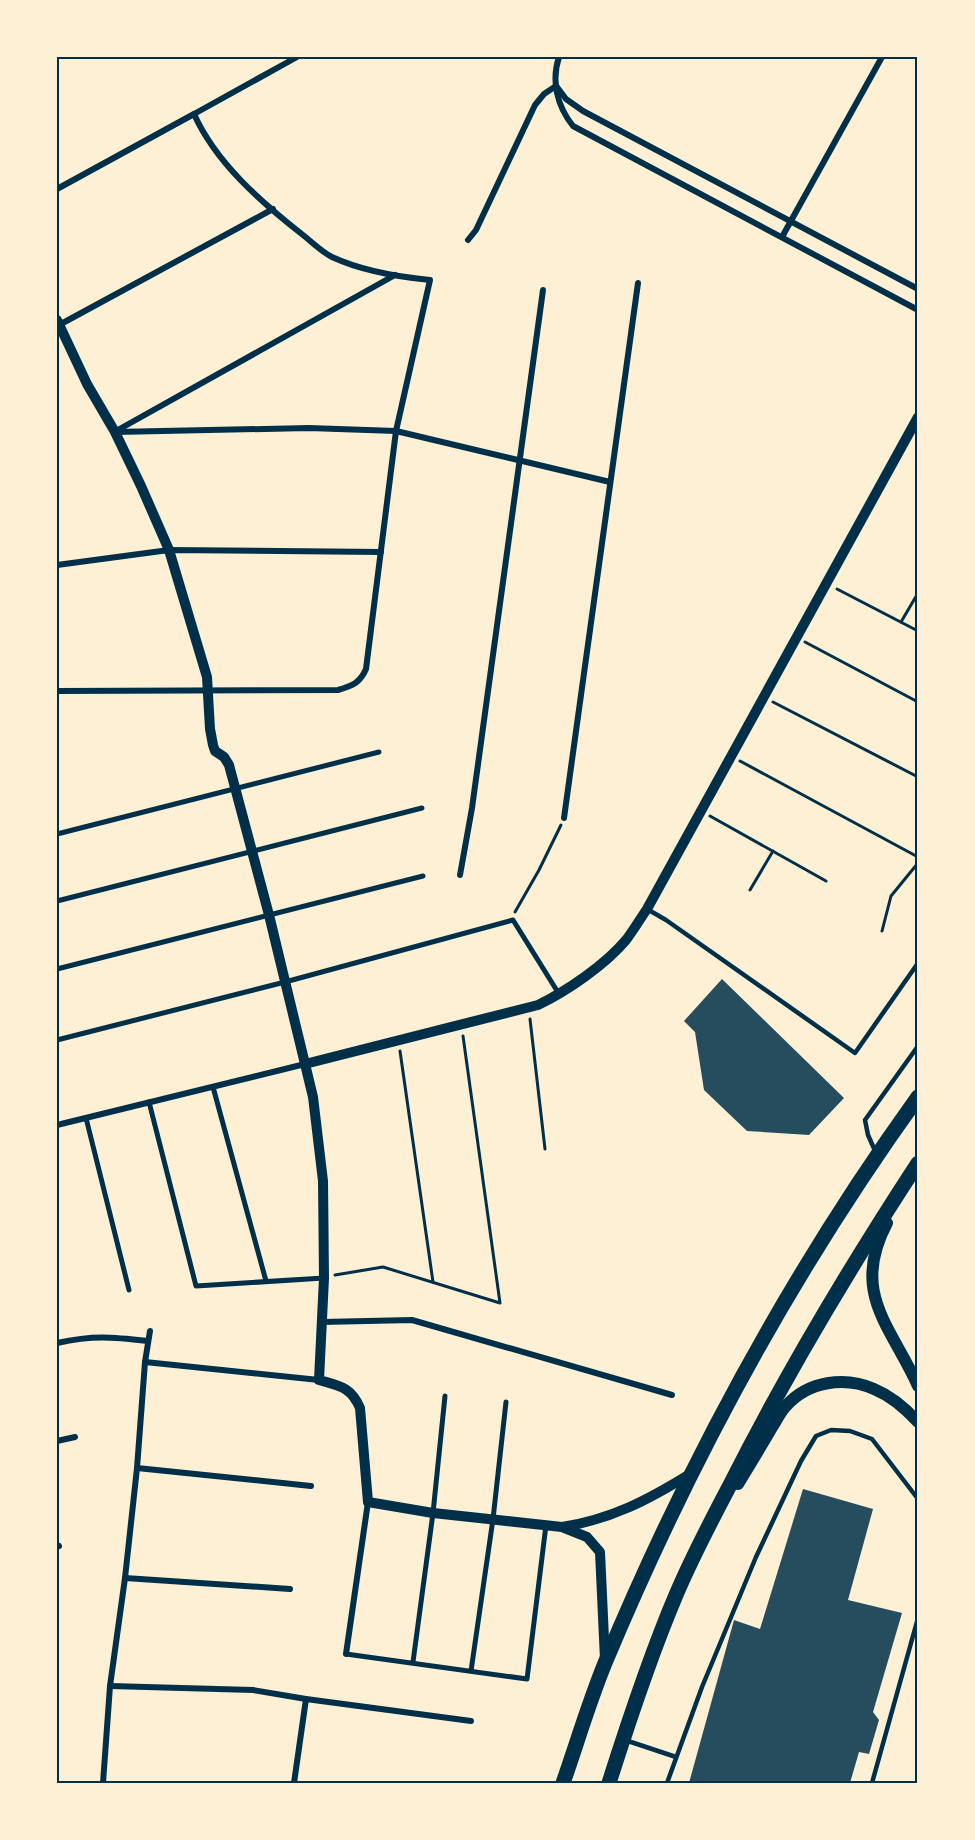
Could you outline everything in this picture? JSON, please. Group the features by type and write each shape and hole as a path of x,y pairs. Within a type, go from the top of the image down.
{"highway":[{"path":"563,1783 605,1665 656,1549 739,1382 876,1155 918,1097"},
{"path":"609,1783 622,1740 692,1559 754,1437 812,1334 917,1164"}],"main road":[{"path":"917,1164 880,1236 872,1276 873,1295 881,1318 918,1386"},
{"path":"692,1559 785,1406 802,1392 831,1382 862,1385 876,1389 892,1399 918,1422"}],"street":[{"path":"57,189 297,57"},
{"path":"559,57 555,67 556,86 561,107 573,126 918,310"},
{"path":"782,237 882,57"},
{"path":"556,86 566,99 583,111 918,289"},
{"path":"468,240 476,230 535,105 544,94 556,86"},
{"path":"57,691 338,690 350,687 361,680 366,669 396,431 430,280 396,275 331,257 273,209 220,158 194,114"},
{"path":"273,209 58,323 87,384 115,432 170,550 207,677 213,746 219,755 228,761 269,915 312,1097 323,1181 324,1278 319,1380"},
{"path":"115,432 396,275"},
{"path":"564,818 638,283"},
{"path":"460,875 472,808 543,290"},
{"path":"57,1125 528,1008 559,994 599,964 625,941 647,909 918,417"},
{"path":"115,432 309,428 396,431 610,482"},
{"path":"57,565 170,550 381,552"},
{"path":"57,834 379,752"},
{"path":"57,901 422,808"},
{"path":"57,969 423,876"},
{"path":"57,1040 285,982 513,920 559,994"},
{"path":"213,1087 266,1281"},
{"path":"149,1102 196,1286 324,1278"},
{"path":"86,1118 129,1290"},
{"path":"322,1322 412,1320 672,1395"},
{"path":"103,1783 110,1686 125,1578 137,1468 145,1362 150,1331"},
{"path":"57,1342 87,1336 148,1341"},
{"path":"145,1362 319,1380 346,1388 352,1395 360,1408 368,1502 346,1654 527,1679 546,1525"},
{"path":"413,1662 433,1513 445,1396"},
{"path":"471,1671 493,1519 506,1402"},
{"path":"57,1441 75,1437"},
{"path":"137,1468 311,1485"},
{"path":"562,1527 588,1523 649,1499 693,1472"},
{"path":"368,1502 433,1513 562,1527 587,1537 600,1552 605,1665"},
{"path":"125,1578 290,1589"},
{"path":"110,1686 253,1690 471,1720"},
{"path":"294,1783 306,1699"}],"lane":[{"path":"647,909 855,1053 918,963"},
{"path":"876,1155 865,1120 918,1046"},
{"path":"667,1783 702,1687 756,1557 801,1461 816,1436 831,1430 850,1431 872,1439 918,1499"},
{"path":"872,1783 918,1618"},
{"path":"622,1740 676,1757"}],"path":[{"path":"826,583 918,631"},
{"path":"902,622 918,593"},
{"path":"796,638 918,702"},
{"path":"764,698 918,777"},
{"path":"731,756 918,857"},
{"path":"701,811 826,881"},
{"path":"513,920 564,818"},
{"path":"750,890 773,851"},
{"path":"882,931 891,896 918,863"},
{"path":"528,1008 545,1149"},
{"path":"324,1278 383,1267 500,1303 461,1025"},
{"path":"399,1041 433,1283"}],"building":[{"path":"722,979 844,1098 809,1135 747,1131 704,1090 695,1032 684,1021"},
{"path":"803,1489 873,1509 848,1600 902,1613 873,1712 879,1720 869,1754 859,1752 850,1783 689,1783 734,1620 760,1629"}]}
